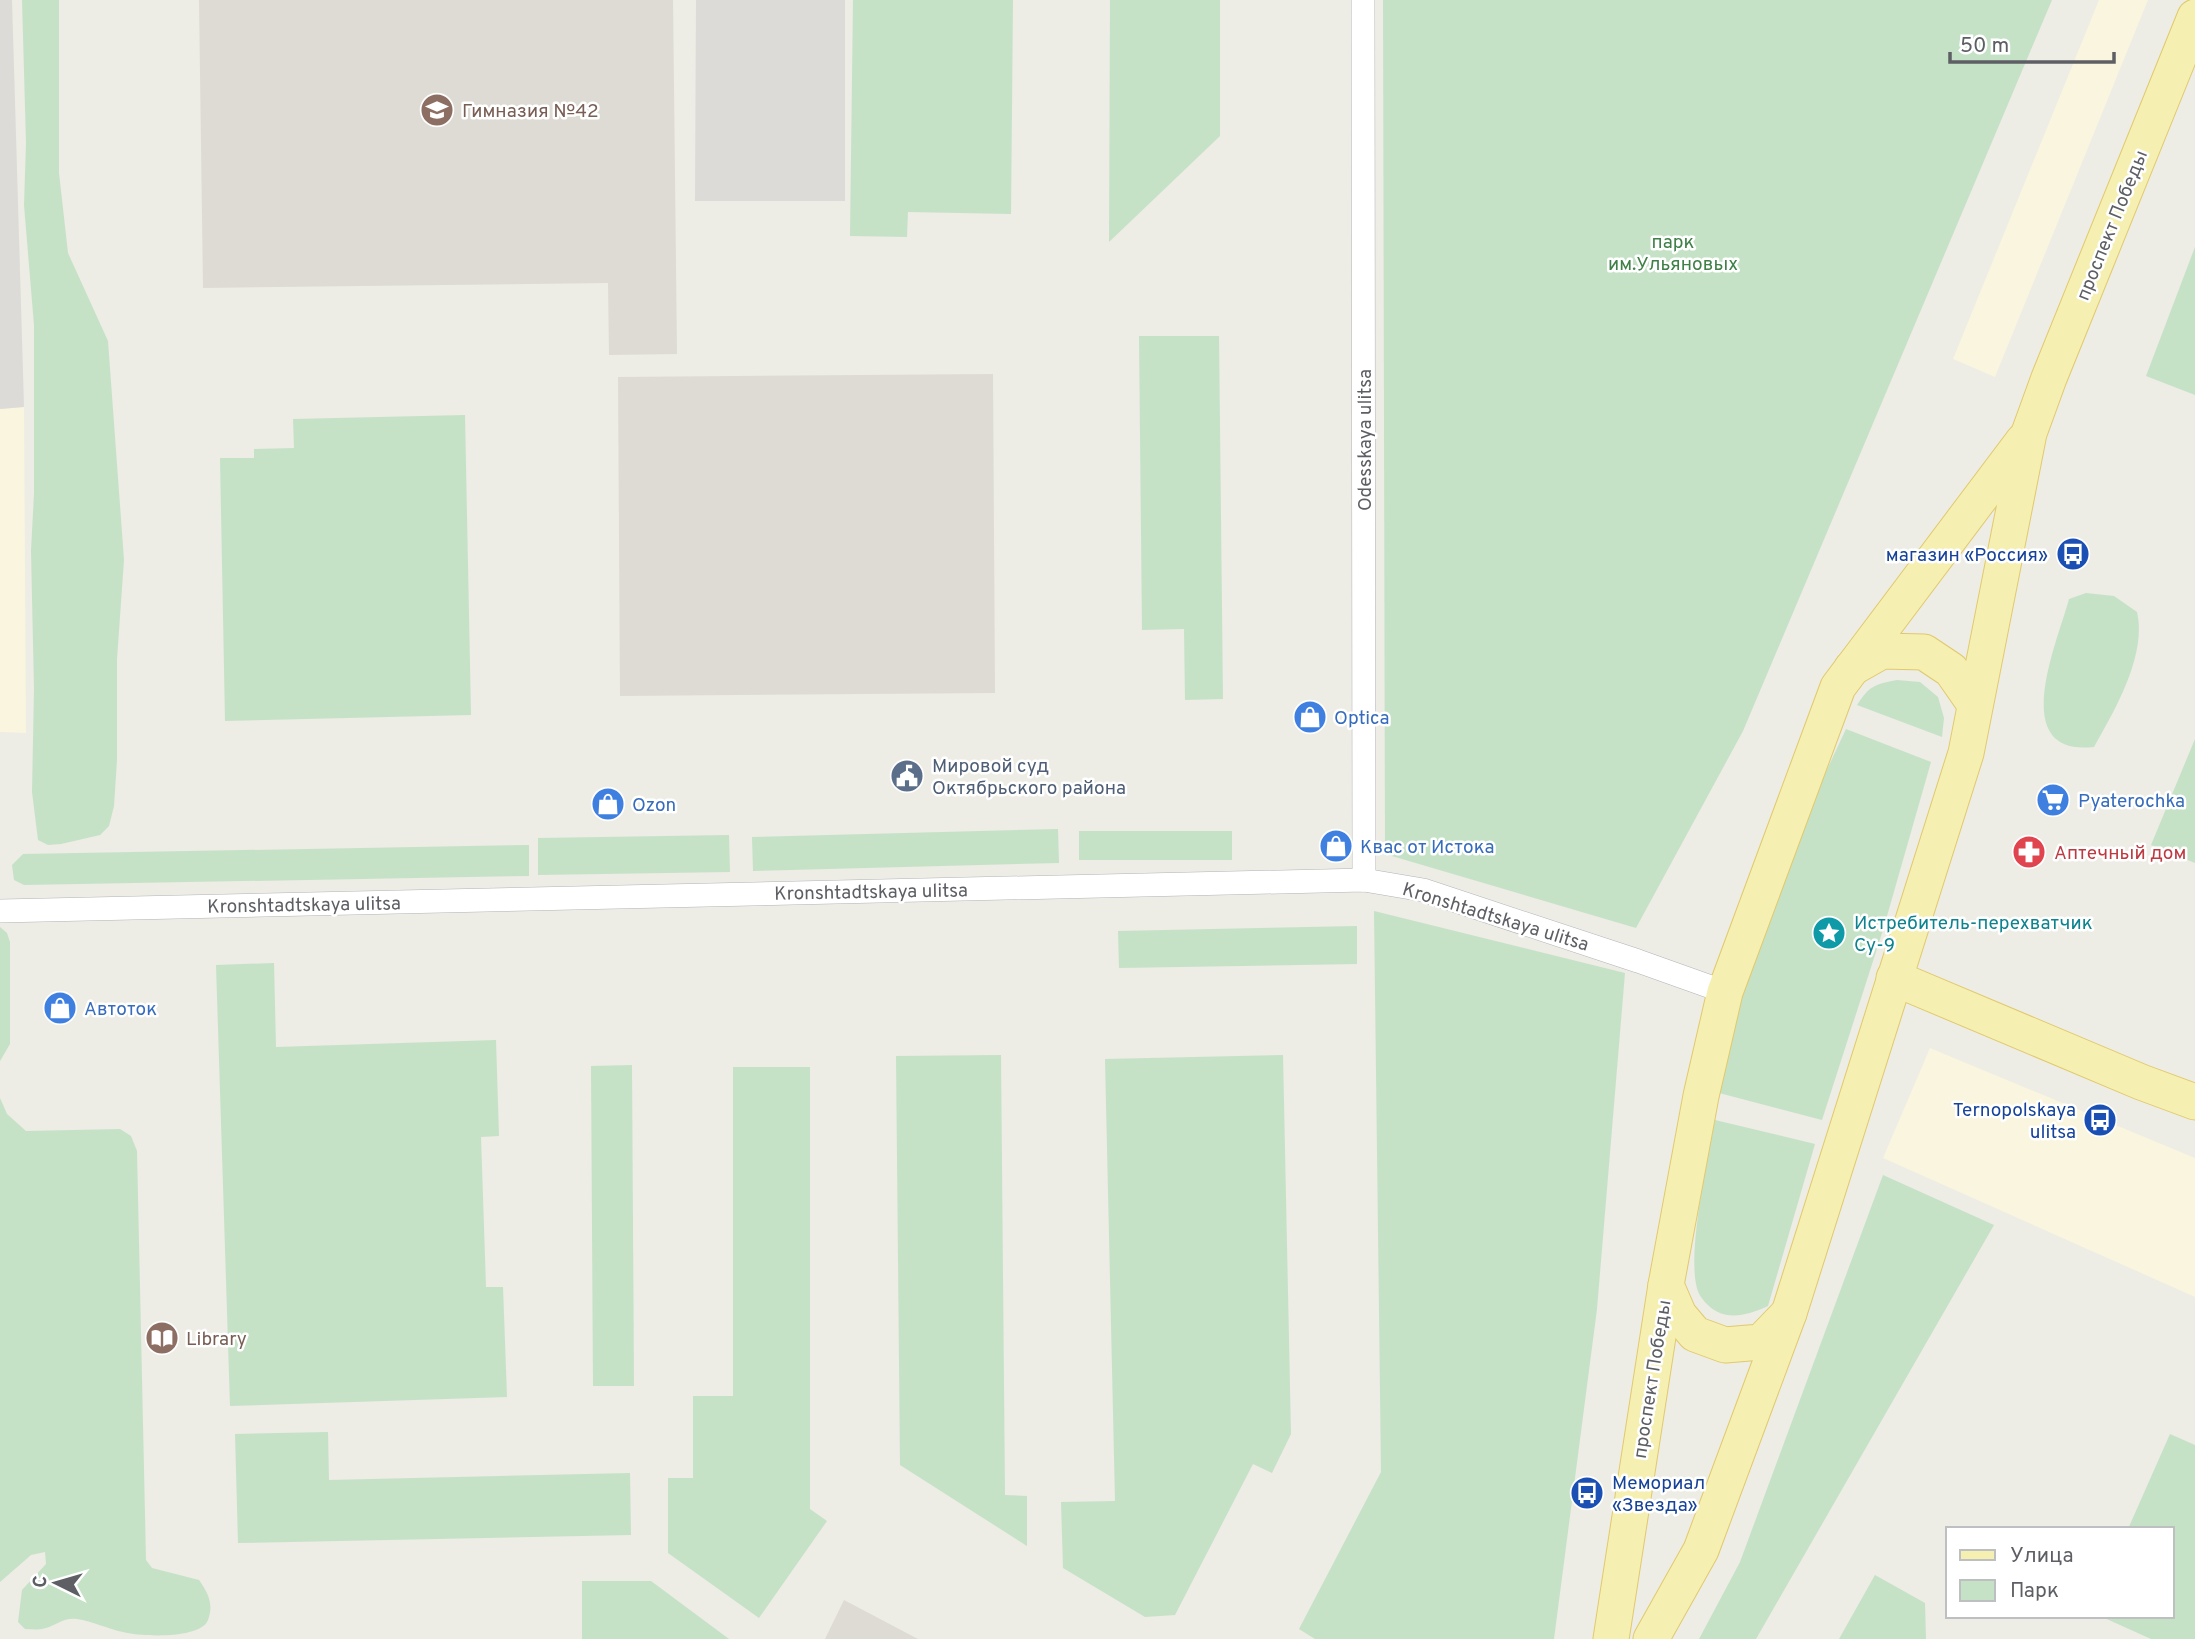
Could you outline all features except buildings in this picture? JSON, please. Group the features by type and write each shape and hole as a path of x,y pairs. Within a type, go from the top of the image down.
{"main road":[{"name":"проспект Победы","path":"1788,1313 1966,753 2029,433 2195,17"},
{"name":"проспект Победы","path":"1611,1639 1666,1285 1701,1096 1725,992 1838,687 2029,433"},
{"path":"1852,668 1882,651 1924,652 1951,670 1974,703"},
{"path":"1894,978 2195,1102"},
{"path":"1666,1285 1679,1315 1695,1334 1725,1345 1761,1342 1788,1313"},
{"path":"1651,1639 1701,1549 1788,1313"}],"street":[{"name":"Odesskaya ulitsa","path":"1363,0 1364,880"},
{"name":"Kronshtadtskaya ulitsa","path":"0,911 1364,880 1423,890 1725,992"}],"shaded area":[{"path":"0,0 12,0 24,407 0,409"},
{"name":"Гимназия №42","path":"199,0 673,0 677,354 609,355 608,283 203,288"},
{"path":"696,0 845,0 845,201 695,201"},
{"path":"2099,0 2148,0 1995,377 1953,359"},
{"path":"993,374 995,693 620,696 618,377"},
{"path":"24,407 26,733 0,732 0,409"},
{"path":"1930,1048 2195,1158 2195,1297 1883,1158"},
{"path":"844,1600 918,1639 825,1639"}],"green space":[{"path":"22,0 59,0 59,173 68,253 108,341 124,560 117,659 117,760 114,806 109,826 100,835 48,845 38,840 32,792 34,325 24,205 26,143"},
{"path":"853,0 1013,0 1011,214 908,212 907,237 850,236"},
{"path":"1110,0 1220,0 1220,136 1109,242"},
{"name":"парк им.Ульяновых","path":"1383,0 2052,0 1743,731 1636,928 1385,854"},
{"path":"2195,247 2195,395 2146,376"},
{"path":"1139,336 1219,336 1223,699 1185,700 1184,629 1142,630"},
{"path":"465,415 471,715 225,721 220,458 254,458 254,449 294,448 293,419"},
{"path":"2086,593 2114,596 2137,612 2139,629 2127,682 2094,747 2067,745 2051,734 2045,716 2044,692 2049,667 2069,599"},
{"path":"1897,680 1920,682 1938,697 1944,718 1942,737 1857,705 1873,687"},
{"path":"1846,729 1931,762 1883,930 1822,1120 1719,1093 1730,1034 1749,972 1809,808"},
{"path":"2195,739 2195,863 2151,845"},
{"path":"1058,829 1059,863 753,871 752,837"},
{"path":"1079,831 1232,831 1232,860 1079,860"},
{"path":"729,835 730,872 538,875 538,838"},
{"path":"529,845 529,876 24,885 14,880 12,865 23,854"},
{"path":"1374,911 1625,973 1597,1309 1554,1639 1315,1639 1299,1629 1381,1472"},
{"path":"1357,926 1357,964 1119,968 1118,931"},
{"path":"0,927 7,933 10,942 10,1044 0,1061"},
{"path":"274,963 276,1047 496,1040 499,1136 481,1137 486,1287 503,1287 507,1397 230,1406 216,965"},
{"path":"1001,1055 1005,1495 1027,1496 1027,1546 900,1465 896,1056"},
{"path":"1283,1055 1291,1434 1272,1473 1253,1464 1175,1615 1145,1617 1063,1568 1061,1502 1115,1501 1105,1059"},
{"path":"632,1065 634,1386 593,1386 591,1066"},
{"path":"733,1067 810,1067 810,1509 827,1521 759,1618 668,1553 668,1478 693,1478 693,1396 733,1396"},
{"path":"0,1098 7,1114 26,1131 120,1129 131,1136 137,1151 146,1560 152,1568 199,1580 207,1594 210,1609 208,1620 194,1631 170,1635 143,1635 77,1619 42,1629 25,1629 18,1622 22,1590 46,1564 45,1552 31,1555 0,1582"},
{"path":"1715,1120 1815,1144 1768,1306 1741,1315 1716,1311 1701,1297 1696,1283 1695,1239"},
{"path":"1883,1175 1994,1225 1756,1639 1699,1639 1740,1562"},
{"path":"328,1432 329,1480 630,1473 631,1535 238,1543 235,1434"},
{"path":"2170,1434 2195,1445 2195,1639 2151,1639 2104,1618 2174,1618 2174,1527 2129,1527"},
{"path":"1875,1575 1925,1603 1926,1639 1839,1639"},
{"path":"582,1581 651,1581 729,1639 582,1639"}],"place":[{"name":"Гимназия №42","path":"437,110"},
{"name":"магазин «Россия»","path":"2073,554"},
{"name":"Optica","path":"1310,717"},
{"name":"Мировой суд Октябрьского района","path":"907,776"},
{"name":"Pyaterochka","path":"2053,800"},
{"name":"Ozon","path":"608,804"},
{"name":"Квас от Истока","path":"1336,846"},
{"name":"Аптечный дом","path":"2029,852"},
{"name":"Истребитель-перехватчик Су-9","path":"1829,933"},
{"name":"Автоток","path":"60,1008"},
{"name":"Ternopolskaya ulitsa","path":"2100,1120"},
{"name":"Library","path":"162,1338"},
{"name":"Мемориал «Звезда»","path":"1587,1493"}]}
